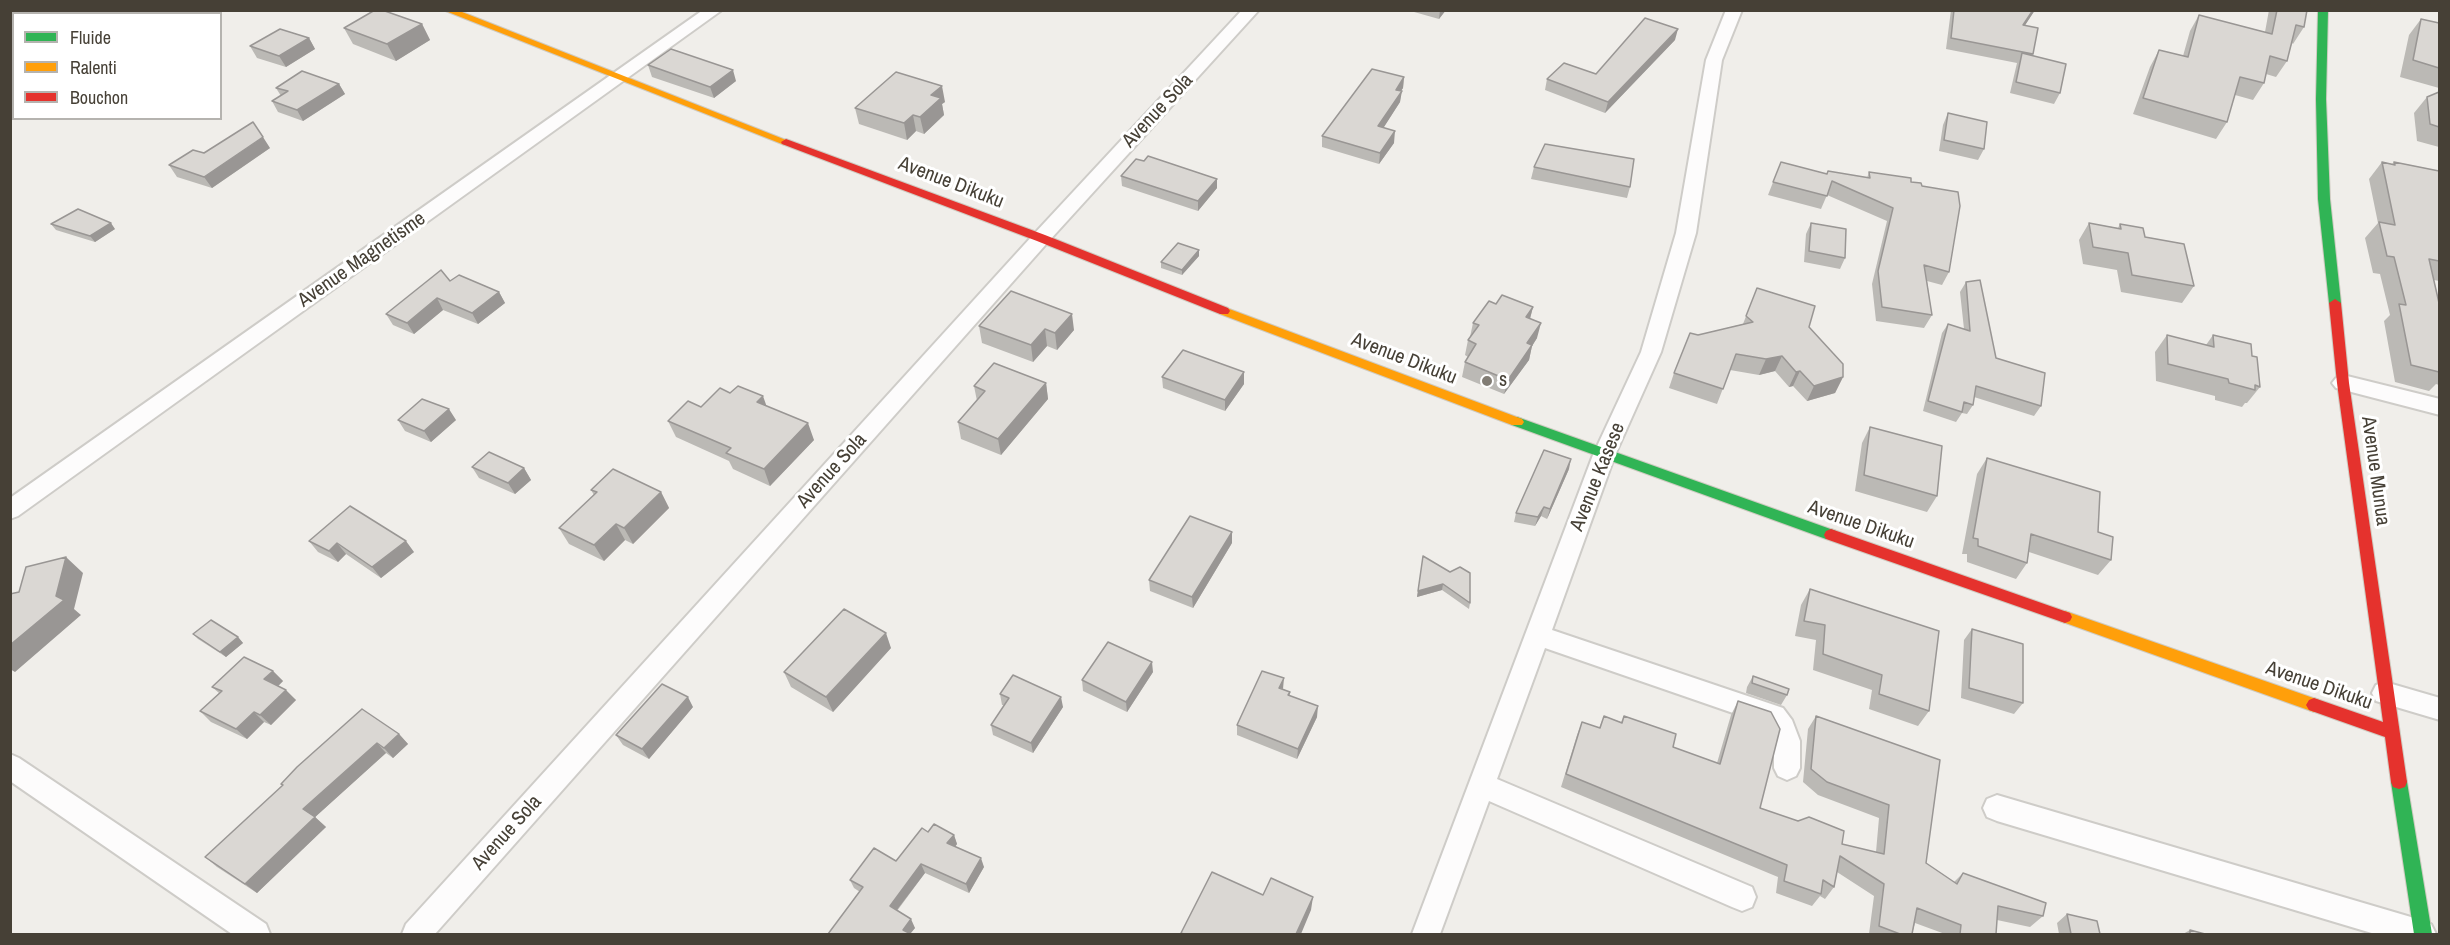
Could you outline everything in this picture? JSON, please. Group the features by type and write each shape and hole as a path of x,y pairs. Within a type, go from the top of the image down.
{"street":[{"name":"Avenue Dikuku","path":"447,10 620,79 1041,238 1287,336 1604,455 2391,732"},
{"name":"Avenue Magnetisme","path":"10,510 620,79 714,10"},
{"name":"Avenue Sola","path":"416,934 1041,238 1251,10"},
{"name":"Avenue Kasese","path":"1426,934 1604,455 1651,352 1686,233 1695,189 1707,94 1714,60 1734,10"},
{"name":"Avenue Munua","path":"2323,10 2321,99 2324,199 2343,383 2385,693 2422,934"},
{"path":"2343,383 2439,407"},
{"path":"1537,634 1774,716 1783,729 1787,741 1787,768"},
{"path":"2385,693 2439,709"},
{"path":"10,766 256,934"},
{"path":"1481,785 1742,897"},
{"path":"1997,808 2422,934"}],"building":[{"path":"375,10 382,10 422,24 387,44 344,28"},
{"path":"1954,10 2033,10 2023,25 2038,28 2033,54 1951,38"},
{"path":"2277,10 2307,10 2304,27 2296,25 2287,61 2270,56 2264,83 2240,77 2227,122 2143,98 2159,50 2188,57 2199,15 2272,34"},
{"path":"1645,18 1678,29 1608,102 1547,79 1564,63 1596,74"},
{"path":"2421,19 2439,23 2439,68 2413,60"},
{"path":"280,29 309,38 279,56 250,46"},
{"path":"671,49 733,70 710,87 648,65"},
{"path":"2022,53 2066,64 2060,93 2016,82"},
{"path":"1372,69 1404,77 1396,90 1402,91 1378,126 1395,131 1380,153 1322,136"},
{"path":"302,71 339,84 297,110 272,101 288,91 276,88"},
{"path":"896,72 942,86 931,95 941,98 920,117 913,115 904,123 855,108"},
{"path":"2439,92 2439,127 2430,124 2427,97"},
{"path":"1948,113 1987,122 1984,149 1944,140"},
{"path":"253,122 263,137 204,177 169,165 193,150 204,153"},
{"path":"1545,144 1634,159 1630,187 1534,167"},
{"path":"1148,156 1217,179 1198,201 1121,176 1136,159 1144,161"},
{"path":"1781,162 1827,174 1828,171 1870,178 1869,172 1911,178 1911,182 1921,183 1922,186 1958,192 1960,206 1949,272 1924,265 1932,315 1882,307 1878,271 1893,208 1832,181 1827,196 1773,182"},
{"path":"2382,162 2395,165 2394,162 2439,171 2439,261 2429,259 2439,303 2439,372 2411,365 2399,304 2406,305 2394,257 2387,256 2379,222 2395,225"},
{"path":"78,209 111,223 90,236 51,224"},
{"path":"1811,223 1846,229 1845,258 1809,251"},
{"path":"2089,223 2121,229 2120,224 2143,228 2145,237 2184,244 2194,286 2132,275 2128,253 2093,247"},
{"path":"1178,243 1199,250 1182,270 1161,262"},
{"path":"441,270 450,281 459,275 499,292 472,313 437,298 407,323 386,314"},
{"path":"1980,280 1996,358 2045,373 2041,406 1976,386 1973,405 1964,402 1962,412 1928,401 1948,324 1970,331 1966,282"},
{"path":"1757,288 1815,306 1809,327 1843,364 1843,377 1814,386 1800,371 1796,372 1782,356 1766,359 1736,354 1723,389 1674,373 1690,333 1698,335 1753,322 1746,316"},
{"path":"1011,291 1072,314 1055,333 1045,329 1031,345 979,326"},
{"path":"1502,295 1533,307 1526,317 1541,323 1527,343 1532,345 1508,380 1465,362 1476,344 1468,340 1479,325 1473,323 1489,301 1496,304"},
{"path":"2167,335 2214,347 2213,335 2251,344 2252,356 2257,357 2260,387 2255,385 2255,390 2229,383 2228,379 2168,364"},
{"path":"1183,350 1244,372 1225,400 1162,377"},
{"path":"994,363 1046,383 998,439 958,422 985,391 974,386"},
{"path":"738,386 763,396 757,402 808,423 764,469 726,453 731,448 668,421 688,401 701,407 720,388 730,393"},
{"path":"422,399 449,409 424,431 398,420"},
{"path":"1870,427 1942,446 1937,496 1864,475"},
{"path":"1544,450 1571,459 1550,509 1544,507 1538,517 1516,513"},
{"path":"489,452 524,468 508,483 472,467"},
{"path":"1987,458 2100,492 2098,532 2113,537 2111,560 2031,534 2027,563 1978,546 1978,539 1973,538"},
{"path":"613,469 661,492 624,528 616,524 594,545 559,528 597,492 591,490"},
{"path":"350,506 406,541 372,567 337,543 329,551 309,541"},
{"path":"1190,516 1232,532 1192,597 1149,580"},
{"path":"1423,556 1450,572 1460,567 1470,573 1470,603 1443,584 1418,591"},
{"path":"66,557 56,596 64,600 10,645 10,594 19,592 26,567"},
{"path":"1810,589 1939,631 1929,711 1879,694 1882,675 1823,654 1825,625 1804,621"},
{"path":"844,609 886,633 826,697 784,672"},
{"path":"211,620 238,637 220,652 193,634"},
{"path":"1972,629 2023,644 2023,703 1969,688"},
{"path":"1108,642 1152,662 1126,702 1082,680"},
{"path":"244,657 273,671 264,679 286,690 260,715 254,712 236,729 200,711 222,691 212,687"},
{"path":"1262,671 1284,678 1279,688 1290,692 1288,695 1318,706 1298,749 1237,725"},
{"path":"1013,675 1061,697 1031,743 991,725 1009,698 1000,694"},
{"path":"1753,676 1789,689 1787,695 1752,683"},
{"path":"662,684 688,697 642,749 616,735"},
{"path":"1738,701 1771,712 1780,729 1760,808 1798,821 1809,817 1844,831 1842,844 1884,854 1889,805 1827,782 1811,769 1816,716 1940,760 1926,863 1957,884 1963,873 2046,903 2043,916 1998,906 1996,934 1960,934 1961,925 1917,908 1912,934 1900,934 1879,926 1884,884 1840,856 1834,887 1823,880 1821,894 1784,881 1787,865 1566,774 1582,722 1600,728 1604,716 1622,723 1624,716 1676,734 1673,747 1720,764"},
{"path":"362,709 399,734 384,748 377,743 303,809 315,817 245,884 205,857 283,785 281,784 297,767"},
{"path":"934,824 954,835 947,843 981,858 966,884 921,864 890,906 911,919 903,930 911,934 828,934 863,887 850,880 874,848 896,861 922,828 928,832"},
{"path":"1212,872 1263,895 1271,878 1313,897 1296,934 1181,933"},
{"path":"2067,914 2097,921 2100,934 2071,934"},
{"path":"2190,930 2205,934 2190,934"}],"traffic: fast":[{"path":"2323,10 2321,99 2324,199 2335,303"},
{"path":"1517,422 1831,535"},
{"path":"2399,782 2423,934"}],"traffic: slow":[{"path":"447,10 786,142"},
{"path":"1224,311 1517,422"},
{"path":"2065,617 2314,705"}],"traffic: jam":[{"path":"786,142 1041,238 1224,311"},
{"path":"2335,303 2343,383 2399,782"},
{"path":"1831,535 2065,617"},
{"path":"2314,705 2391,732"}],"place":[{"name":"s","path":"1487,381"}]}
